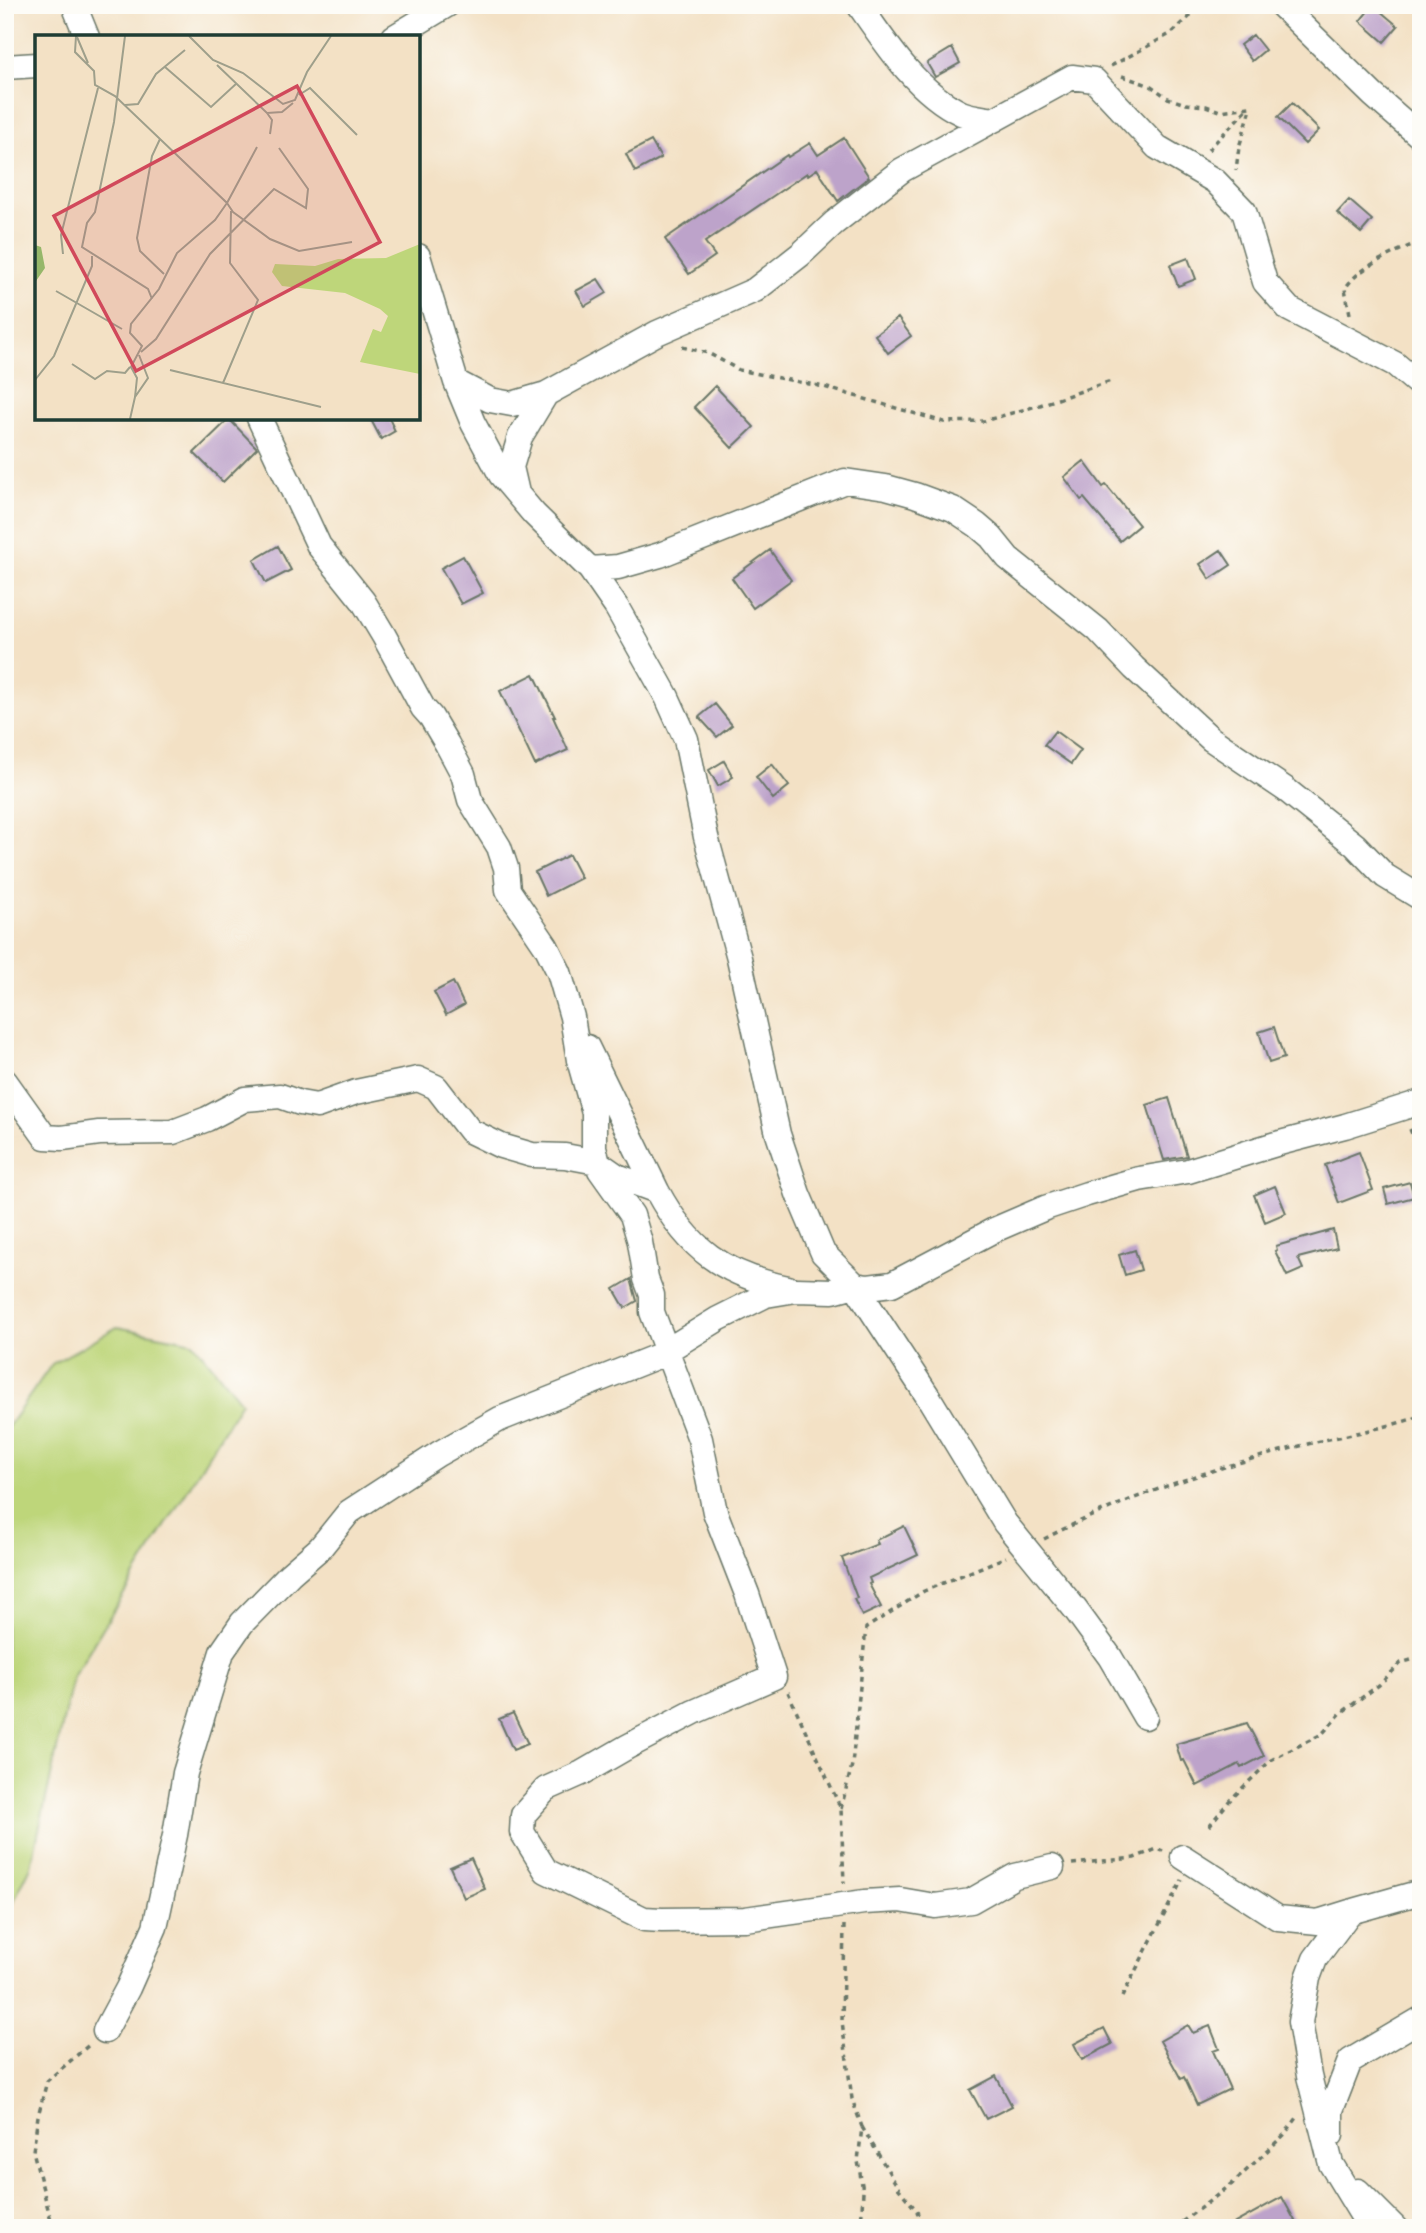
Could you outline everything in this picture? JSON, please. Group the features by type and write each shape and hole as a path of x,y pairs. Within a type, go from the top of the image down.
{"street":[{"path":"74,5 86,35"},
{"path":"397,35 447,5"},
{"path":"859,5 918,81 943,103 964,114 994,120"},
{"path":"1281,5 1373,95 1421,137"},
{"path":"5,67 35,65"},
{"path":"456,382 491,400 512,404 546,394 657,333 755,290 902,170 1072,77 1096,76 1157,147 1215,181 1244,211 1265,282 1290,309 1395,364 1421,386"},
{"path":"420,263 456,382 473,423 501,475 590,569 623,619 667,697 686,739 706,836 739,958 778,1135 798,1194 823,1253 855,1285 929,1398 1005,1523 1110,1657 1145,1717"},
{"path":"518,495 511,467 520,437 546,394"},
{"path":"260,420 319,546 363,601 423,708 447,744 463,774 470,800 499,847 506,868 508,890 546,946 559,972 594,1113 597,1162 632,1215 652,1295 652,1312 700,1439 715,1511 774,1676 694,1712 627,1746 582,1773 546,1789 523,1815 522,1832 546,1871 644,1919 745,1919 845,1904 900,1900 935,1906 971,1901 1015,1876 1052,1867"},
{"path":"590,569 618,567 660,555 845,481 915,495 953,509 977,525 1008,558 1098,630 1134,668 1211,739 1284,789 1355,845 1385,876 1421,898"},
{"path":"572,1017 673,1220 696,1247 757,1282 796,1290 833,1291 855,1285 867,1287 892,1284 994,1230 1045,1208 1139,1180 1188,1171 1412,1105"},
{"path":"5,1081 45,1137 62,1138 99,1133 173,1132 207,1119 245,1099 280,1096 317,1106 356,1092 418,1079 436,1087 470,1131 502,1146 532,1155 565,1156 597,1162 617,1176 657,1191"},
{"path":"105,2031 155,1927 185,1773 222,1653 242,1623 320,1548 349,1512 385,1487 500,1419 627,1369 766,1295 796,1290"},
{"path":"1184,1857 1278,1918 1318,1922 1421,1892"},
{"path":"1350,1912 1315,1959 1308,1978 1300,2022 1331,2164 1370,2228"},
{"path":"1395,2228 1331,2164 1331,2110 1350,2060 1421,2018"}],"path":[{"path":"1096,76 1172,33 1202,5"},
{"path":"1096,76 1117,74 1151,86 1168,98 1185,104 1206,106 1220,111 1250,107"},
{"path":"1205,174 1205,154 1218,137 1250,107"},
{"path":"1228,194 1234,180 1239,147 1250,107"},
{"path":"1355,343 1358,335 1345,289 1349,282 1386,257 1421,241"},
{"path":"657,333 663,341 708,353 739,370 824,387 944,422 984,421 1111,381"},
{"path":"1412,1105 1421,1157"},
{"path":"922,2228 917,2211 899,2189 862,2127 852,2099 843,2032 845,1904 841,1810 852,1765 866,1628 924,1591 1025,1550 1090,1516 1227,1466 1315,1442 1395,1425 1421,1416"},
{"path":"1209,1826 1230,1800 1270,1760 1322,1734 1341,1713 1379,1685 1401,1663 1421,1657"},
{"path":"774,1676 785,1684 841,1810"},
{"path":"1052,1867 1134,1857 1157,1849 1184,1857 1187,1871 1122,1997"},
{"path":"53,2228 33,2151 47,2081 105,2031"},
{"path":"1174,2228 1232,2184 1284,2135 1315,2098"},
{"path":"861,2228 863,2191 858,2161 862,2127"}],"green space":[{"path":"117,1327 193,1342 241,1402 73,1677 31,1866 5,1919 5,1431 52,1364"}],"building":[{"path":"1373,5 1398,26 1384,42 1360,21"},
{"path":"1253,35 1265,50 1252,61 1240,45"},
{"path":"952,48 960,63 935,77 927,63"},
{"path":"1292,103 1319,130 1305,144 1278,117"},
{"path":"844,138 869,177 838,201 817,169 808,175 807,173 705,242 715,256 689,274 665,239 787,155 788,157 810,143 818,155"},
{"path":"651,141 661,158 635,172 626,154"},
{"path":"1349,200 1372,220 1361,233 1337,213"},
{"path":"1188,258 1196,279 1178,286 1170,265"},
{"path":"598,279 607,293 585,306 576,291"},
{"path":"898,318 911,336 888,353 875,335"},
{"path":"715,386 754,427 732,448 694,407"},
{"path":"228,420 257,448 223,482 194,453"},
{"path":"371,420 390,420 395,431 381,439"},
{"path":"1084,461 1103,487 1106,485 1139,525 1120,541 1084,498 1081,500 1064,477"},
{"path":"278,546 291,570 266,583 254,560"},
{"path":"770,550 791,580 753,608 732,578"},
{"path":"1221,550 1231,565 1210,579 1200,564"},
{"path":"463,556 483,593 461,604 441,568"},
{"path":"534,674 568,750 535,765 500,691"},
{"path":"715,704 732,725 717,737 699,717"},
{"path":"1055,731 1081,750 1071,764 1044,745"},
{"path":"724,761 733,777 718,786 709,770"},
{"path":"772,764 789,786 773,799 756,777"},
{"path":"569,855 581,878 546,896 535,872"},
{"path":"453,982 464,1005 446,1015 434,992"},
{"path":"1274,1027 1284,1058 1269,1063 1259,1032"},
{"path":"1169,1098 1187,1156 1164,1160 1147,1105"},
{"path":"1359,1152 1373,1190 1339,1203 1325,1165"},
{"path":"1410,1182 1414,1197 1388,1204 1384,1189"},
{"path":"1275,1186 1286,1213 1265,1222 1254,1195"},
{"path":"1333,1230 1337,1248 1298,1258 1303,1269 1287,1276 1275,1251 1276,1246"},
{"path":"1135,1250 1141,1270 1125,1275 1119,1255"},
{"path":"631,1279 637,1301 625,1308 614,1289"},
{"path":"904,1526 918,1555 869,1578 869,1584 881,1607 862,1616 842,1558 878,1544 876,1540"},
{"path":"513,1713 528,1744 513,1750 499,1719"},
{"path":"1247,1723 1264,1756 1241,1768 1239,1764 1197,1786 1184,1760 1181,1761 1176,1744"},
{"path":"471,1858 485,1889 464,1898 450,1867"},
{"path":"1188,2025 1193,2033 1210,2026 1219,2049 1213,2051 1230,2089 1197,2105 1184,2077 1181,2079 1160,2041"},
{"path":"1104,2028 1112,2044 1082,2060 1074,2044"},
{"path":"996,2076 1012,2106 986,2119 970,2090"},
{"path":"1282,2197 1295,2221 1284,2228 1226,2228"}]}
